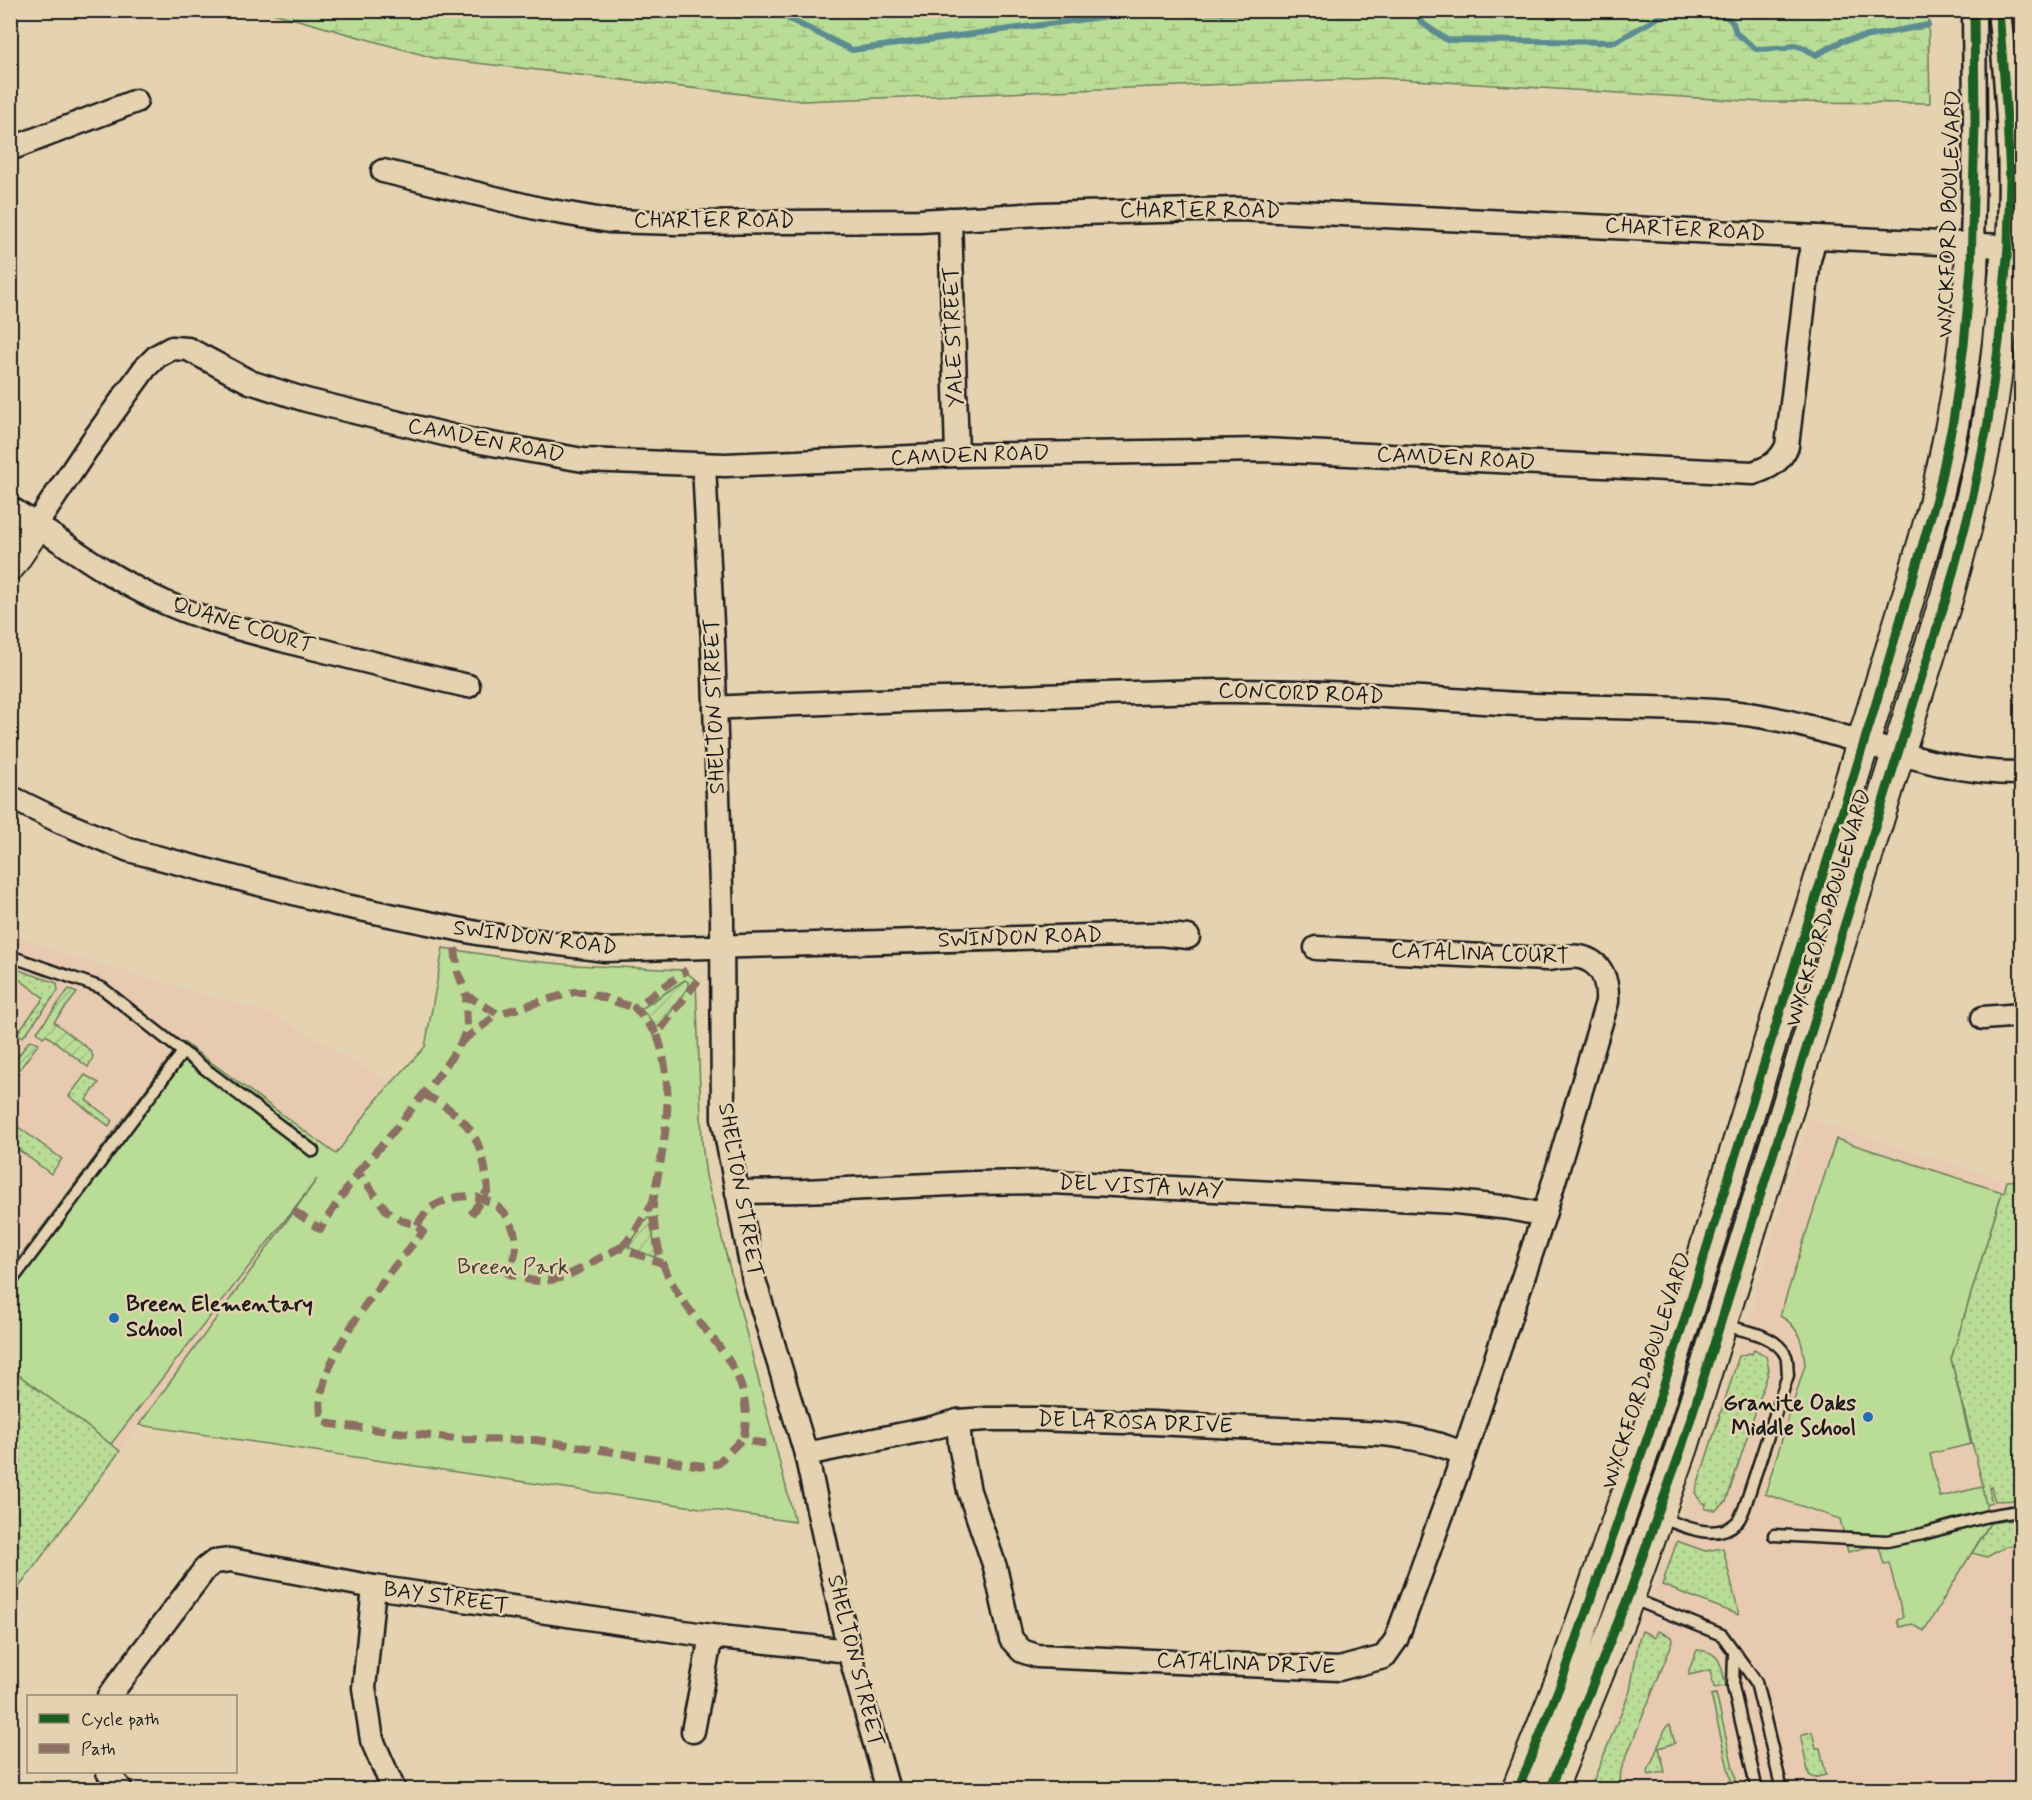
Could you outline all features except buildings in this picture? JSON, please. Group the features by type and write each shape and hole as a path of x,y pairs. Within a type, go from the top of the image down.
{"street":[{"name":"WYCKFORD BOULEVARD","path":"1550,1790 1658,1517 1721,1325 1881,748 1911,588 1940,482 1953,421 1964,345 1972,244 1975,126 1974,10"},
{"name":"WYCKFORD BOULEVARD","path":"1518,1790 1564,1675 1649,1433 1881,748 1947,596 1972,500 1987,428 2015,247 1999,10"},
{"path":"10,149 136,101"},
{"name":"CHARTER ROAD","path":"383,171 540,209 609,221 676,223 950,219 1052,213 1239,209 2015,247"},
{"name":"YALE STREET","path":"950,219 957,455"},
{"name":"CAMDEN ROAD","path":"36,525 145,368 157,356 172,348 188,349 250,382 306,400 464,439 583,460 704,465 957,455 1263,450 1753,473 1769,468 1782,457 1787,446 1809,260 1815,237"},
{"name":"SHELTON STREET","path":"704,465 715,708 722,946 723,1118 754,1280 806,1454 849,1651 888,1790"},
{"name":"QUANE COURT","path":"10,508 84,559 152,597 200,616 243,630 415,675 468,686"},
{"path":"10,564 36,525"},
{"name":"CONCORD ROAD","path":"715,708 794,702 1219,691 1740,713 1781,720 1924,762 1967,769 2022,773"},
{"name":"SWINDON ROAD","path":"10,797 59,821 129,850 336,904 477,933 605,950 1159,934 1188,937"},
{"name":"CATALINA COURT","path":"1316,948 1546,959 1580,957 1597,966 1608,984 1607,1002 1544,1215"},
{"path":"1983,1018 2022,1015"},
{"name":"DEL VISTA WAY","path":"737,1192 1052,1182 1445,1201 1510,1208 1544,1215"},
{"name":"CATALINA DRIVE","path":"958,1421 969,1491 995,1567 1011,1639 1022,1651 1037,1656 1339,1669 1384,1657 1396,1640 1464,1454 1544,1215"},
{"name":"DE LA ROSA DRIVE","path":"806,1454 958,1421 1035,1419 1383,1434 1439,1443 1464,1454"},
{"name":"BAY STREET","path":"110,1695 205,1569 214,1562 231,1560 374,1587 711,1636 849,1651"},
{"path":"374,1587 364,1688 372,1740 394,1790"},
{"path":"693,1731 711,1636"},
{"path":"109,1773 121,1790"}],"lane":[{"path":"10,956 102,988 313,1151"},
{"path":"10,1283 183,1052"},
{"path":"1658,1517 1702,1532 1722,1531 1737,1522 1744,1509 1788,1375 1786,1357 1779,1345 1765,1337 1721,1325"},
{"path":"1774,1535 1887,1540 1923,1534 1988,1516 2012,1512 2022,1514"},
{"path":"1628,1597 1722,1635 1730,1644 1734,1654 1756,1682 1782,1790"},
{"path":"1734,1654 1733,1687 1757,1790"}],"shaded area":[{"name":"Breen Elementary School","path":"10,934 64,954 272,1014 392,1083 378,1098 294,1211 11,1598"},
{"name":"Granite Oaks Middle School","path":"1809,1119 2007,1181 2021,1180 2021,1789 1585,1790 1605,1754 1624,1663 1691,1493 1742,1330 1754,1309 1754,1297"}],"green space":[{"path":"266,11 1928,11 1930,103 1762,102 1381,78 802,101 434,58"},
{"path":"1963,448 1961,492 1948,546 1940,543"},
{"name":"Breen Park","path":"443,948 520,960 573,965 683,970 696,980 702,1143 706,1176 795,1522 139,1425 317,1179 111,1444 11,1369 10,1270 182,1041 336,1154 378,1098 425,1047"},
{"path":"10,967 57,983 58,991 23,1037 17,1033 44,998 11,973"},
{"path":"1802,969 1810,971 1809,990 1655,1483 1595,1641 1589,1639"},
{"path":"685,980 688,982 688,987 661,1026 657,1027 641,1009"},
{"path":"69,989 77,993 54,1022 91,1051 93,1057 88,1067 46,1035 43,1037 37,1032"},
{"path":"30,1040 39,1043 11,1081 11,1066"},
{"path":"85,1075 99,1083 86,1100 112,1120 109,1126 69,1096"},
{"path":"10,1121 62,1159 51,1174 11,1144"},
{"path":"1836,1139 2002,1192 1951,1359 1971,1444 1930,1454 1940,1497 1982,1487 1990,1523 1924,1631 1912,1624 1899,1627 1897,1619 1903,1617 1889,1563 1884,1564 1878,1544 1848,1552 1840,1519 1765,1494 1805,1365 1796,1331 1787,1320 1780,1316"},
{"path":"2021,1180 2021,1500 1995,1501 1991,1487 1989,1488 1992,1502 1985,1504 1983,1486 1951,1359 2002,1192 2004,1192 2007,1181"},
{"path":"647,1218 650,1219 656,1254 654,1257 628,1247"},
{"path":"1754,1349 1766,1356 1769,1370 1726,1502 1716,1510 1705,1509 1706,1504 1701,1502 1695,1493 1739,1356 1752,1354"},
{"path":"11,1369 120,1451 11,1598"},
{"path":"2014,1520 2021,1522 2021,1546 2007,1546 1987,1557 1972,1553 1990,1523"},
{"path":"1677,1541 1705,1551 1723,1548 1739,1615 1662,1585"},
{"path":"1642,1631 1655,1637 1658,1631 1672,1637 1673,1641 1621,1770 1620,1782 1606,1785 1606,1789 1590,1789 1630,1691"},
{"path":"1697,1650 1711,1653 1716,1657 1726,1686 1714,1688 1710,1670 1689,1675"},
{"path":"1716,1694 1738,1789 1733,1789 1711,1695"},
{"path":"1670,1725 1675,1743 1659,1748 1665,1772 1649,1775 1648,1771 1666,1727"},
{"path":"1812,1732 1816,1748 1820,1748 1826,1775 1814,1778 1809,1775 1801,1738 1803,1734"}],"waterway":[{"path":"771,10 852,50 1139,12 1317,13 1318,10"},
{"path":"1414,10 1422,23 1447,40 1615,42 1675,10"},
{"path":"1704,10 1725,15 1733,23 1736,33 1756,49 1786,48 1794,45 1816,55 1842,41 1928,25"}],"marked path":[{"path":"455,948 458,972 466,995 498,1014 574,992 586,992 635,1008"},
{"path":"657,1034 635,1008 687,970"},
{"path":"698,980 657,1034 666,1077 667,1118 653,1202 654,1223 664,1266 673,1285 685,1304 725,1354 735,1371 742,1390 746,1412 744,1437 754,1442 772,1444"},
{"path":"358,1172 442,1071 462,1041 467,1027 466,995"},
{"path":"462,1041 498,1014"},
{"path":"423,1094 463,1121 478,1143 488,1190 470,1216"},
{"path":"294,1211 320,1229 358,1172 387,1211 403,1221 417,1225 423,1232 373,1295 338,1349 326,1376 321,1400 323,1421 330,1424 456,1439 536,1440 703,1466 717,1464 744,1437"},
{"path":"417,1225 429,1209 453,1198 466,1196 491,1202 509,1219 514,1232 516,1249 508,1273 525,1279 540,1281 567,1276 620,1248 662,1263"},
{"path":"620,1248 634,1233 653,1202"}],"cycle path":[{"path":"1518,1790 1564,1675 1649,1433 1871,720 1938,492 1953,421 1964,345 1971,267 1975,126 1974,10"},
{"path":"1550,1790 1628,1597 1682,1447 1947,596 1972,500 1987,428 1999,342 2008,247 2010,179 1999,10"}],"place":[{"name":"Breen Elementary School","path":"114,1318"},
{"name":"Granite Oaks Middle School","path":"1868,1417"}]}
